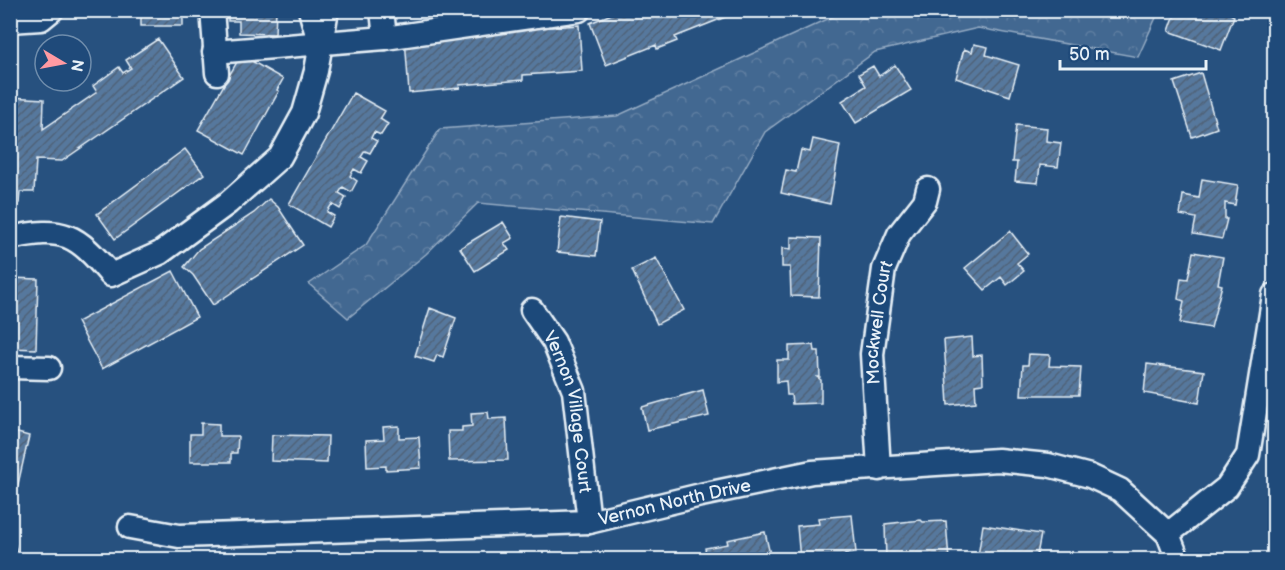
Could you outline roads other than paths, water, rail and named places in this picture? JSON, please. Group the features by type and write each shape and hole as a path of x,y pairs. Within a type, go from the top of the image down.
{"street":[{"path":"10,21 41,19 52,10"},
{"path":"212,10 216,62 320,45 579,10"},
{"path":"310,10 320,45"},
{"path":"10,238 49,231 69,236 89,250 111,275 160,253 228,203 280,158 304,113 327,10"},
{"path":"382,10 385,38"},
{"name":"Mockwell Court","path":"879,469 872,354 884,269 899,234 925,201 928,189"},
{"path":"1168,534 1227,487 1248,455 1275,295"},
{"name":"Vernon Village Court","path":"532,310 554,342 574,391 589,522"},
{"path":"10,367 49,368"},
{"name":"Vernon North Drive","path":"130,527 180,536 589,522 701,495 812,472 998,460 1048,465 1090,476 1120,490 1168,534 1178,560"}]}
